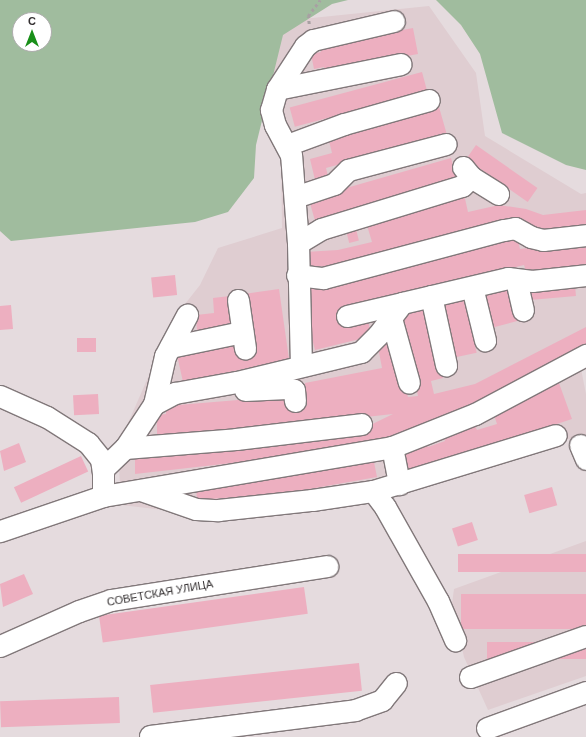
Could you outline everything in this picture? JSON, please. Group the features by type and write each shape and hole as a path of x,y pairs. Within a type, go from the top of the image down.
{"street":[{"path":"301,366 297,275 298,243 291,155 275,125 271,110 278,89 305,46 312,40 394,22"},
{"path":"278,89 401,64"},
{"path":"287,145 344,124 429,100"},
{"path":"295,197 334,184 348,170 446,144"},
{"path":"298,243 321,229 462,186 467,172 498,194"},
{"path":"297,275 322,278 516,228 531,237 543,240 586,235"},
{"path":"347,316 397,310 431,296 508,278 532,281 586,275"},
{"path":"516,280 523,310"},
{"path":"472,287 484,340"},
{"path":"431,296 446,365"},
{"path":"170,347 243,340 238,300"},
{"path":"154,404 175,393 361,352 397,310"},
{"path":"397,310 409,383"},
{"path":"103,469 126,448 154,404 165,356 187,315"},
{"path":"0,531 103,496 392,447 475,414 586,355"},
{"path":"175,393 287,388 294,390 295,402"},
{"path":"0,396 47,417 88,443 101,460 103,469 103,496"},
{"path":"126,448 236,439 361,424"},
{"path":"140,490 196,509 218,510 373,492 556,435"},
{"path":"392,447 399,484"},
{"path":"373,492 385,507 438,601 455,640"},
{"name":"СОВЕТСКАЯ УЛИЦА","path":"0,646 79,611 111,600 327,566"},
{"path":"470,677 586,636"},
{"path":"150,736 355,710 382,700 396,682"},
{"path":"487,728 586,692"}],"path":[{"path":"312,40 308,16 320,0"}],"shaded area":[{"path":"429,6 476,73 485,136 581,194 586,193 586,360 580,364 586,394 586,434 363,501 233,518 121,505 118,446 174,318 200,285 218,248 282,228 281,149 262,119 273,22"},
{"path":"586,541 586,676 488,710 464,657 452,604 454,589"}],"green space":[{"path":"0,0 348,0 332,4 283,35 256,145 254,178 228,212 195,222 11,241 0,231"},
{"path":"436,0 586,0 586,170 566,165 502,133 480,54 461,25"}],"building":[{"path":"413,28 418,54 325,71 324,67 314,69 311,54 321,52 319,46"},
{"path":"422,72 427,91 295,127 290,107"},
{"path":"439,107 447,135 326,168 329,180 316,184 310,159 332,153 328,137"},
{"path":"476,145 537,188 528,202 466,159"},
{"path":"451,158 457,179 315,220 309,199"},
{"path":"464,194 468,212 499,205 526,209 543,215 586,210 586,228 353,265 306,267 305,252 338,250 372,242 366,222"},
{"path":"355,225 359,241 349,243 345,227"},
{"path":"516,233 520,249 586,241 586,267 527,275 524,265 340,312 367,318 372,336 315,350 308,323 310,286"},
{"path":"175,275 177,295 153,297 151,278"},
{"path":"575,285 576,296 530,300 529,289"},
{"path":"509,287 518,321 492,328 483,294"},
{"path":"279,289 289,359 183,382 177,355 234,343 238,357 253,353 244,294"},
{"path":"230,296 234,327 197,331 196,315 214,313 213,298"},
{"path":"465,298 477,353 453,358 442,303"},
{"path":"11,305 13,329 0,330 0,306"},
{"path":"427,307 443,378 431,381 434,394 475,384 586,327 586,347 482,402 356,449 135,474 135,453 354,433 393,414 275,427 157,436 157,415 166,414 166,406 287,396 288,407 307,406 305,383 382,368 377,342 392,339 408,397 418,396 399,313"},
{"path":"77,338 96,338 96,352 77,352"},
{"path":"559,383 572,419 407,473 401,454 415,450 414,444 425,439 428,447 445,441 444,435 474,424 477,430 497,424 494,415 507,411 505,404"},
{"path":"98,394 99,414 74,415 73,395"},
{"path":"19,443 26,462 4,471 0,451"},
{"path":"81,456 88,471 21,503 14,487"},
{"path":"374,462 377,477 287,493 197,500 196,485 285,477"},
{"path":"552,487 557,505 529,513 524,495"},
{"path":"472,522 478,540 458,547 452,528"},
{"path":"458,554 586,554 586,572 458,572"},
{"path":"24,574 33,594 3,607 0,584"},
{"path":"304,587 308,614 103,643 99,616"},
{"path":"461,594 586,594 586,629 461,629"},
{"path":"487,642 586,642 586,659 487,659"},
{"path":"359,663 362,691 153,713 150,685"},
{"path":"119,697 120,723 1,727 0,701"}]}
